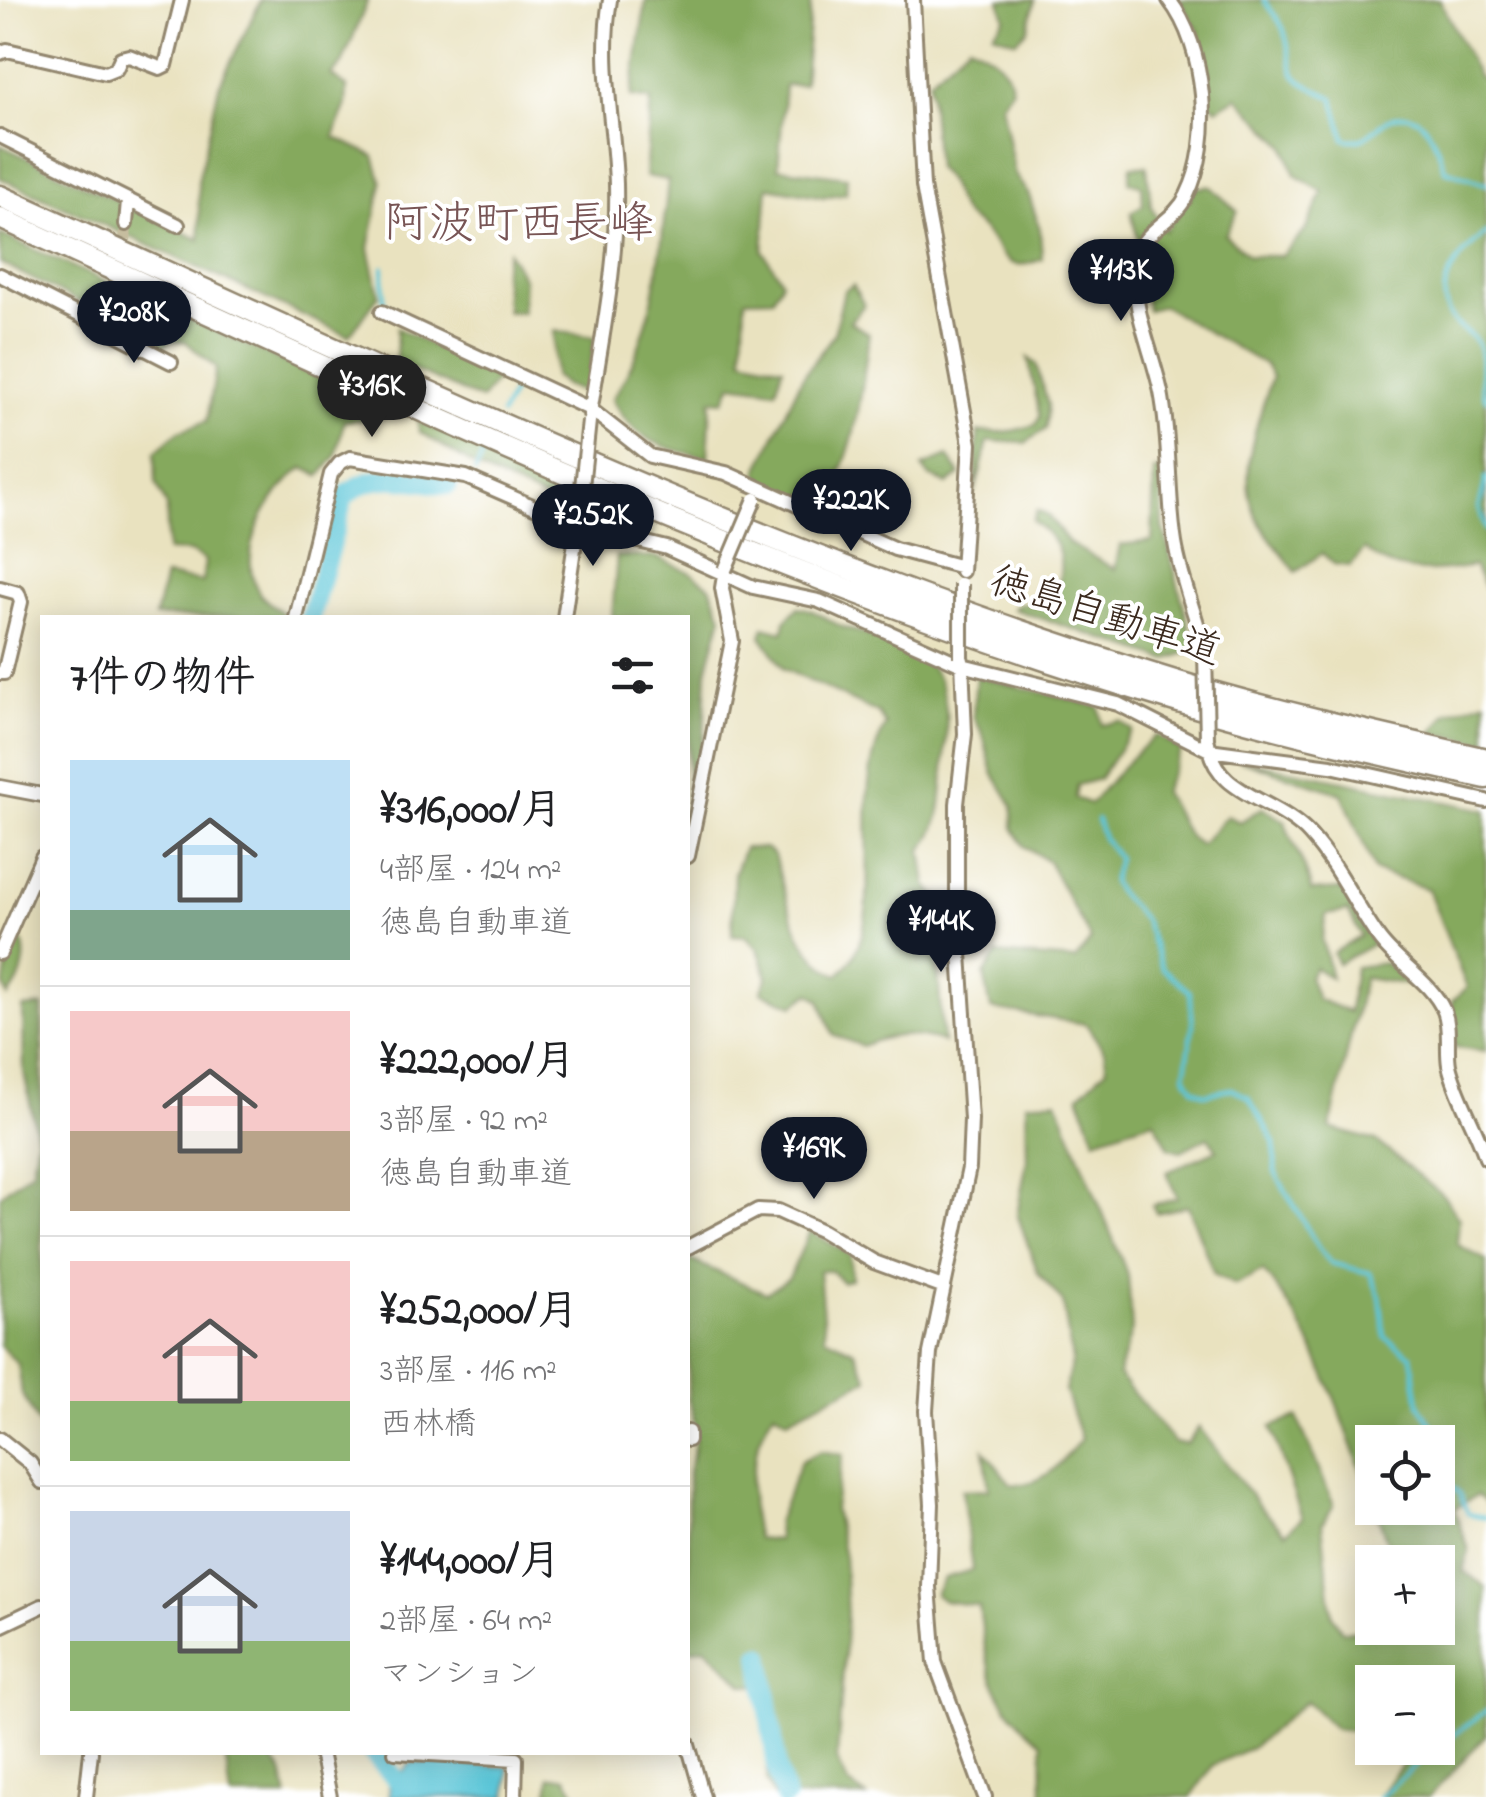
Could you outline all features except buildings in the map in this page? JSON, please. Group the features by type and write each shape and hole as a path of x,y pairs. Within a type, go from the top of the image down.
{"highway":[{"name":"徳島自動車道","path":"0,196 550,443 854,568 1176,681 1486,759"},
{"name":"徳島自動車道","path":"0,218 524,453 846,588 1175,701 1328,742 1486,778"}],"street":[{"path":"0,53 7,50 106,73 116,69 120,58 129,56 160,68 166,65 182,0"},
{"path":"564,615 589,415 616,254 616,180 605,95 610,0"},
{"path":"914,0 923,186 970,444 961,584 965,734 957,804 957,909 971,1119 969,1168 942,1287 926,1411 932,1504 930,1632 935,1662 984,1797"},
{"path":"1169,0 1193,38 1205,119 1187,195 1173,214 1146,233 1135,262 1136,302 1167,427 1176,547 1206,653 1212,765 1223,780 1279,808 1307,831 1333,861 1378,938 1434,994 1446,1014 1449,1064 1486,1158"},
{"path":"0,136 178,225"},
{"path":"126,224 128,200"},
{"path":"0,276 171,362"},
{"path":"117,333 122,312"},
{"path":"382,312 589,415 650,456 708,467 757,494 894,549 962,567"},
{"path":"297,615 331,474 340,462 350,458 466,477 578,521 666,548 723,574 818,600 962,661 1118,704 1208,744 1332,766 1486,801"},
{"path":"690,846 732,640 723,574 757,494"},
{"path":"0,588 18,594 22,602 4,673 0,673"},
{"path":"0,787 40,796"},
{"path":"0,953 40,862"},
{"path":"690,1246 758,1210 778,1211 822,1230 874,1262 942,1287"},
{"path":"0,1438 30,1463 40,1479"},
{"path":"0,1626 40,1607"},
{"path":"690,1751 703,1797"},
{"path":"86,1797 91,1755"},
{"path":"322,1755 330,1797"},
{"path":"440,1755 516,1760 515,1797"}],"green space":[{"path":"261,0 368,0 342,64 331,75 347,87 346,104 334,137 374,156 382,183 369,248 379,295 349,336 0,178 0,145 200,240 198,182 219,86"},
{"path":"646,0 811,0 804,84 785,85 778,168 847,177 846,193 824,197 768,187 763,251 782,281 773,298 745,299 743,358 783,367 776,390 732,384 724,401 711,400 708,457 678,451 640,434 612,399 647,322 659,265 668,180 645,176 651,100 631,97"},
{"path":"1000,0 1035,0 1028,29 1016,41 993,33 1005,18"},
{"path":"1179,0 1440,0 1478,76 1486,82 1486,589 1473,566 1431,571 1402,569 1365,549 1350,566 1334,564 1322,553 1296,572 1263,529 1250,498 1252,445 1272,377 1265,365 1163,306 1148,310 1142,286 1144,263 1131,212 1143,205 1142,185 1129,182 1131,166 1147,166 1151,206 1165,231 1196,188 1210,186 1237,211 1225,235 1249,256 1282,256 1305,231 1323,192 1295,175 1285,146 1237,97 1217,109 1209,102 1198,30"},
{"path":"969,44 997,60 1010,79 1012,88 1001,104 1015,175 1029,195 1040,229 1042,259 1029,263 1020,265 1006,259 964,214 936,168 929,80"},
{"path":"0,234 402,415 344,421 336,456 320,476 303,468 268,507 254,540 252,575 260,594 284,615 155,615 165,576 202,582 205,561 190,552 167,551 167,507 156,483 155,452 179,431 207,421 216,368 186,342 171,341 162,348 138,332 129,314 117,308 104,314 0,263"},
{"path":"508,251 524,280 522,312 507,312 503,271"},
{"path":"853,285 864,305 850,322 869,334 860,401 839,474 828,492 814,504 765,483 757,473 802,378 834,334 844,291"},
{"path":"397,328 497,379 481,400 396,362"},
{"path":"554,331 595,337 586,393 566,386 554,376"},
{"path":"1028,358 1036,364 1048,405 1046,429 1025,443 988,441 975,492 978,432 1008,432 1036,425 1040,416"},
{"path":"417,421 568,486 569,511 479,469 420,432"},
{"path":"948,456 960,475 947,484 929,476 922,467"},
{"path":"1161,470 1163,527 1195,650 1166,660 1013,609 1019,603 1056,610 1060,560 1053,541 1033,521 1037,510 1048,516 1070,544 1115,569 1120,545 1152,541 1154,471"},
{"path":"617,556 656,557 710,586 722,616 707,670 704,733 690,798 690,615 612,615"},
{"path":"798,607 903,648 922,659 942,688 946,736 941,802 934,832 922,850 927,885 941,901 934,916 943,1042 902,1036 862,1046 833,1035 820,1000 810,993 794,1005 761,992 768,977 758,949 746,936 732,935 734,874 744,848 766,848 774,855 802,939 823,966 838,975 855,953 864,926 869,788 874,755 886,725 878,713 784,669 761,636 764,627 783,632 785,621"},
{"path":"976,676 1099,707 1102,725 1120,721 1132,730 1099,779 1077,785 1075,798 1091,804 1157,735 1181,750 1163,792 1188,836 1200,845 1227,816 1240,822 1262,808 1285,821 1311,891 1341,889 1373,944 1338,964 1333,953 1361,936 1348,911 1326,915 1322,939 1331,978 1315,968 1309,976 1317,999 1349,1012 1355,967 1385,963 1410,985 1364,978 1330,1128 1376,1141 1445,1197 1459,1219 1457,1244 1486,1261 1486,1503 1477,1495 1455,1508 1455,1425 1355,1425 1355,1454 1314,1351 1263,1271 1235,1285 1214,1274 1188,1206 1156,1213 1152,1205 1177,1198 1167,1172 1217,1150 1208,1137 1181,1151 1169,1148 1154,1120 1095,1139 1079,1095 1107,1068 1104,1051 1086,1024 991,1009 984,975 997,954 1075,960 1091,940 1048,861 1024,846 1013,828 1013,806 993,773 982,732 973,717"},
{"path":"1486,700 1486,742 1432,733 1447,713"},
{"path":"1239,760 1486,810 1486,1051 1455,1047 1452,1001 1467,988 1428,889 1375,871 1342,794"},
{"path":"14,930 23,945 24,964 8,997 4,986"},
{"path":"40,1006 40,1426 22,1394 18,1364 0,1346 0,1195 32,1170 37,1138 24,1072 23,1008"},
{"path":"1057,1100 1128,1276 1132,1329 1118,1375 1175,1443 1187,1444 1199,1427 1259,1506 1286,1533 1302,1518 1271,1427 1297,1417 1334,1505 1322,1524 1332,1615 1342,1631 1355,1631 1355,1645 1455,1645 1455,1545 1389,1545 1381,1525 1455,1525 1455,1512 1469,1550 1463,1571 1486,1587 1486,1735 1429,1797 1379,1797 1404,1765 1455,1765 1455,1665 1355,1665 1355,1731 1335,1729 1306,1701 1253,1747 1213,1765 1191,1797 1043,1797 1042,1743 1011,1712 994,1682 979,1606 944,1601 935,1594 944,1578 972,1570 962,1490 989,1489 984,1450 1011,1484 1023,1484 1051,1472 1081,1439 1065,1391 1072,1360 1063,1302 1038,1273 1017,1214 1027,1160 1026,1103"},
{"path":"810,1231 850,1255 851,1279 842,1282 831,1271 819,1271 825,1337 855,1351 868,1379 787,1419 774,1411 755,1456 751,1489 754,1522 757,1538 778,1540 777,1522 801,1461 821,1451 843,1455 834,1508 844,1557 847,1614 837,1759 848,1784 867,1797 774,1797 767,1781 771,1687 744,1685 705,1647 690,1650 690,1464 695,1435 690,1406 690,1260 766,1293 789,1278"},
{"path":"225,1755 269,1755 282,1772 288,1797 231,1797"},
{"path":"550,1777 566,1777 578,1797 548,1797"}],"water":[{"path":"412,1762 509,1767 507,1797 390,1797 389,1785"}],"waterway":[{"path":"1264,0 1283,29 1295,75 1333,98 1345,139 1360,139 1387,120 1405,115 1422,123 1429,132 1445,170 1486,184"},
{"path":"1486,233 1458,260 1446,282 1445,294 1452,319 1479,346 1486,399"},
{"path":"383,267 384,304 399,313"},
{"path":"501,415 516,385"},
{"path":"475,472 487,446"},
{"path":"1486,478 1479,508 1486,530"},
{"path":"311,615 344,497 355,488 380,479 448,485"},
{"path":"1097,820 1103,838 1118,858 1112,882 1144,920 1162,968 1190,992 1193,1026 1185,1075 1194,1089 1205,1094 1232,1089 1249,1098 1275,1143 1275,1172 1319,1249 1331,1263 1370,1273 1380,1297 1385,1337 1412,1356 1419,1404 1432,1425"},
{"path":"1455,1490 1468,1514 1486,1517"},
{"path":"761,1655 777,1769 785,1797"},
{"path":"1455,1734 1486,1711"},
{"path":"375,1755 396,1779"},
{"path":"1379,1797 1416,1765"}],"tunnel":[{"path":"122,312 126,224"}],"district":[{"name":"阿波町西長峰","path":"519,226"}]}
